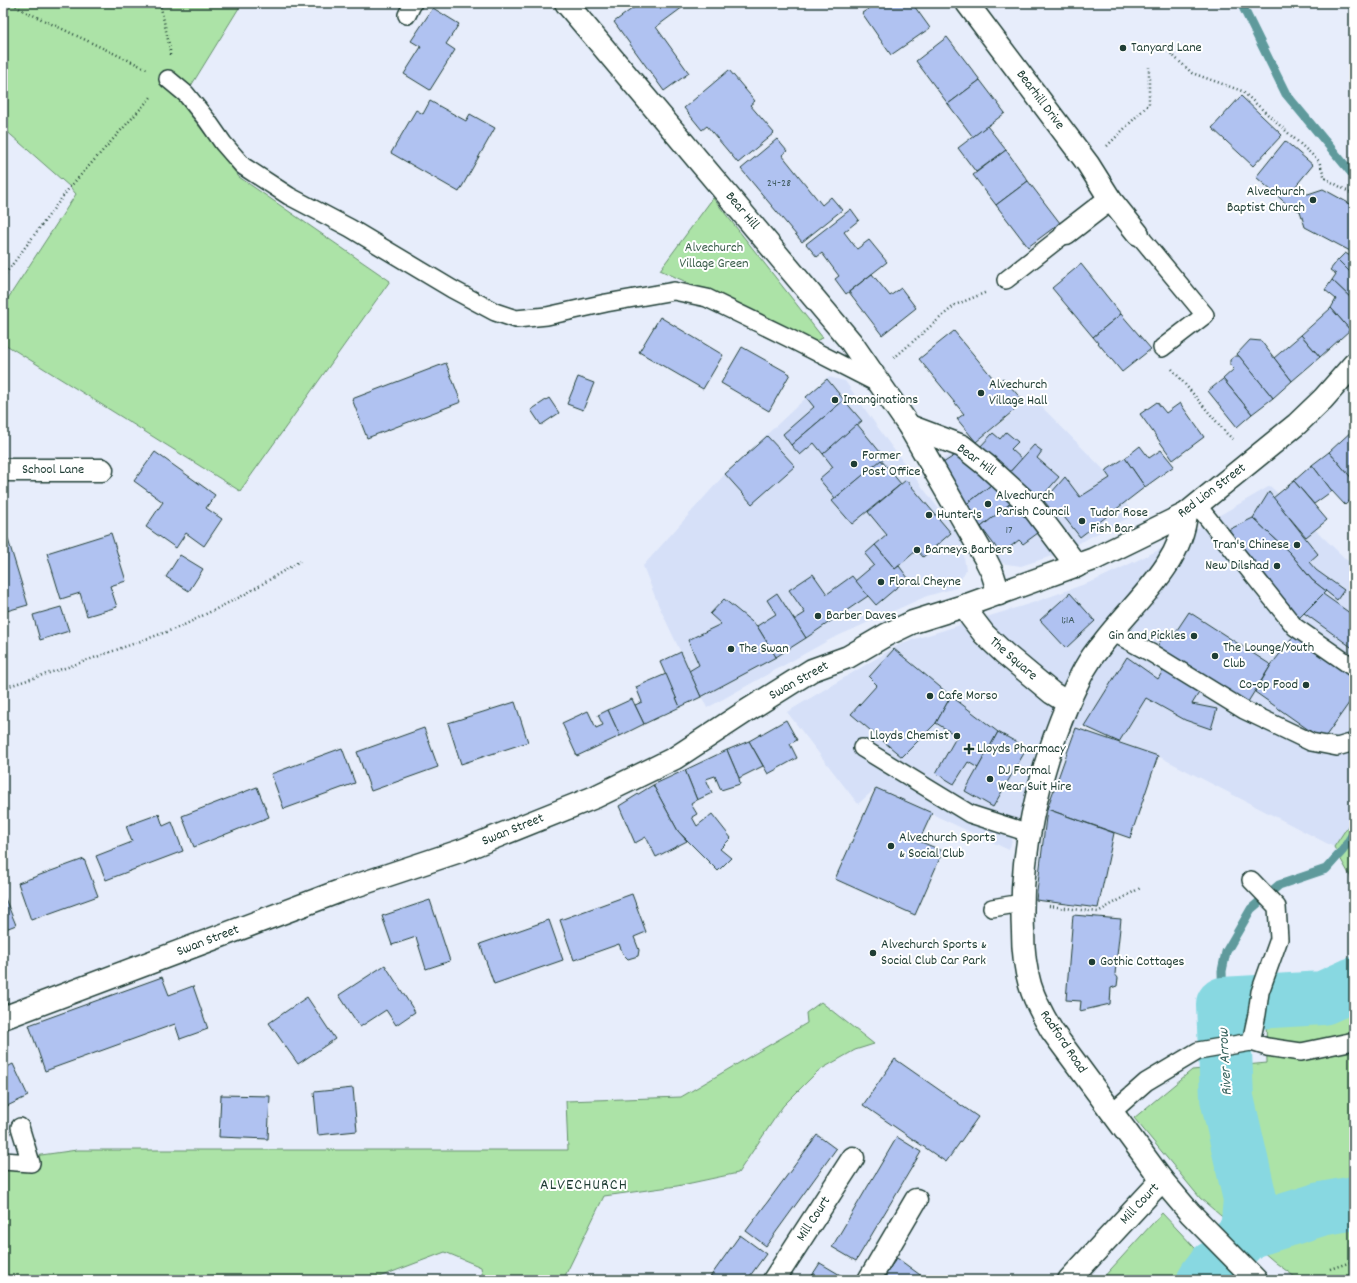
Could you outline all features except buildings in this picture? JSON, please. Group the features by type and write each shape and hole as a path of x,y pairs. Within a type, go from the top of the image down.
{"street":[{"name":"Bear Hill","path":"566,3 851,342 908,426 985,558 992,572 999,594"},
{"name":"Bearhill Drive","path":"967,3 1088,164 1110,199 1138,234"},
{"path":"1066,233 1110,199"},
{"name":"Red Lion Street","path":"999,594 1077,566 1139,538 1192,509 1297,424 1354,364"},
{"name":"Bear Hill","path":"908,426 962,446 987,466 1034,509 1077,566"},
{"name":"School Lane","path":"3,470 102,470"},
{"name":"Radford Road","path":"1192,509 1172,556 1160,575 1112,632 1084,669 1068,703 1049,753 1029,833 1022,904 1024,952 1030,984 1040,1011 1052,1031 1162,1180 1190,1213 1256,1280"},
{"name":"Swan Street","path":"3,1018 340,891 463,850 595,798 675,758 812,670 848,657 886,635 913,622 999,594"},
{"name":"The Square","path":"967,605 971,618 984,634 1004,653 1068,703"},
{"name":"Mill Court","path":"774,1280 853,1158"},
{"name":"Mill Court","path":"1069,1280 1162,1180"},
{"path":"869,1280 916,1200"}],"lane":[{"path":"168,79 186,94 223,143 243,166 289,196 350,228 452,289 495,312 516,319 547,316 606,303 674,291 707,298 878,380"},
{"path":"1006,280 1066,233"},
{"path":"1138,234 1205,314 1162,348"},
{"path":"1192,509 1295,627 1354,668"},
{"path":"1112,632 1152,654 1244,710 1311,742 1337,747 1354,742"},
{"path":"862,748 970,814 1029,833"},
{"path":"1244,1043 1257,1014 1260,992 1279,939 1277,907 1251,880"},
{"path":"992,908 1022,904"},
{"path":"1112,1112 1146,1082 1198,1051 1244,1043 1301,1052 1354,1040"},
{"path":"3,1161 31,1162 20,1127"}],"path":[{"path":"13,3 20,8 168,79"},
{"path":"3,277 70,187 168,79 170,48 160,3"},
{"path":"1283,3 1286,6"},
{"path":"1168,51 1192,73 1242,91 1319,161 1325,178 1354,195"},
{"path":"1088,164 1149,104 1149,67"},
{"path":"878,380 955,305 987,292 1006,280"},
{"path":"1162,348 1157,352 1227,434 1255,458"},
{"path":"3,688 77,664 180,627 244,595 300,562"},
{"path":"1022,904 1098,912 1142,887"},
{"path":"1330,1269 1354,1261"}],"shaded area":[{"path":"828,377 845,381 891,446 961,538 966,570 956,588 927,596 831,639 707,708 658,604 643,566 725,474"},
{"path":"1032,397 1105,471 1134,515 1055,555 1021,566 1000,563 993,555 939,461 971,447"},
{"path":"1270,486 1354,567 1354,817 1334,847 1158,756 1119,742 1084,726 1076,728 1050,716 1009,850 876,788 858,804 787,712 902,643 1035,602 1096,580 1165,547"}],"green space":[{"path":"3,3 242,3 180,102 239,177 390,281 240,491 3,343 3,306 76,194 3,128"},
{"name":"Alvechurch Village Green","path":"713,198 823,338 815,341 660,270"},
{"path":"1354,817 1354,883 1334,847"},
{"path":"1354,972 1354,1280 1299,1280 1276,1263 1200,1198 1134,1118 1192,1070 1267,1063 1266,1018 1279,983"},
{"path":"821,1002 874,1044 855,1050 818,1071 783,1106 738,1173 677,1186 604,1196 563,1280 483,1280 481,1267 445,1252 371,1280 3,1280 3,1155 34,1156 77,1150 568,1150 566,1101 681,1097 807,1023 806,1013"},
{"path":"1162,1213 1225,1280 1101,1280"}],"waterway":[{"path":"1241,3 1286,94 1354,176"},
{"path":"1223,1004 1222,971 1226,952 1251,909 1279,885 1326,869 1343,850 1354,832"},
{"name":"River Arrow","path":"1234,1245 1247,1232 1250,1199 1227,1098 1223,1004 1323,998 1354,984"},
{"path":"1247,1232 1321,1209 1354,1203"},
{"name":"River Arrow","path":"1204,1280 1213,1268"}],"place":[{"name":"Tanyard Lane","path":"1123,48"},
{"name":"Alvechurch Baptist Church","path":"1313,200"},
{"name":"Alvechurch Village Hall","path":"981,393"},
{"name":"Imanginations","path":"835,400"},
{"name":"Former Post Office","path":"854,464"},
{"name":"Alvechurch Parish Council","path":"988,504"},
{"name":"Hunter's","path":"929,515"},
{"name":"Tudor Rose Fish Bar","path":"1082,521"},
{"name":"Tran's Chinese","path":"1297,545"},
{"name":"Barneys Barbers","path":"917,550"},
{"name":"New Dilshad","path":"1277,566"},
{"name":"Floral Cheyne","path":"881,582"},
{"name":"Barber Daves","path":"818,616"},
{"name":"Gin and Pickles","path":"1194,636"},
{"name":"The Swan","path":"731,649"},
{"name":"The Lounge/Youth Club","path":"1215,656"},
{"name":"Co-op Food","path":"1306,685"},
{"name":"Cafe Morso","path":"930,696"},
{"name":"Lloyds Chemist","path":"957,736"},
{"name":"Lloyds Pharmacy","path":"969,749"},
{"name":"DJ Formal Wear Suit Hire","path":"990,779"},
{"name":"Alvechurch Sports & Social Club","path":"891,846"},
{"name":"Alvechurch Sports & Social Club Car Park","path":"873,953"},
{"name":"Gothic Cottages","path":"1092,962"}],"district":[{"name":"ALVECHURCH","path":"584,1185"}]}
